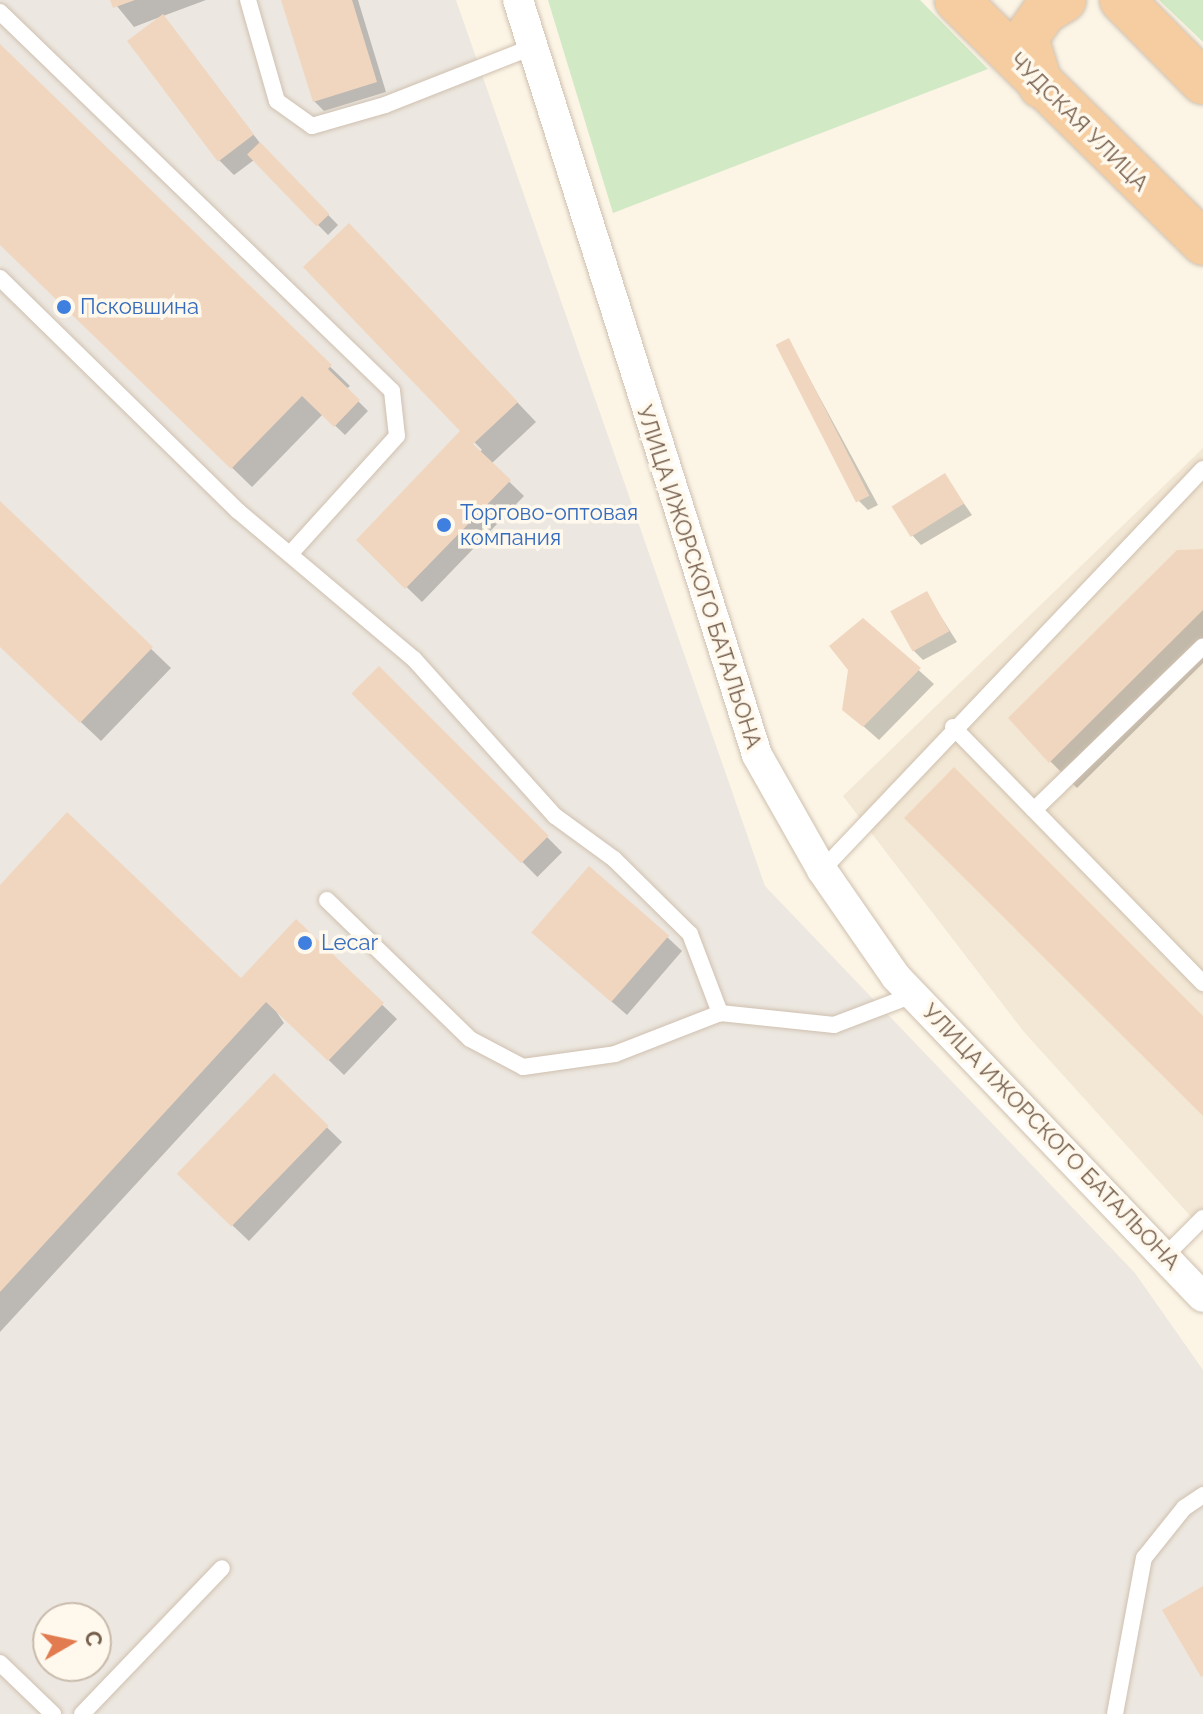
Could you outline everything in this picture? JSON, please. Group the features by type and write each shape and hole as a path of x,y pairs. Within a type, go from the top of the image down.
{"highway":[{"name":"ЧУДСКАЯ УЛИЦА","path":"957,0 1203,243"},
{"path":"1041,86 1026,38 1044,12 1064,0"},
{"path":"1122,0 1203,82"}],"street":[{"name":"УЛИЦА ИЖОРСКОГО БАТАЛЬОНА","path":"518,0 757,755 822,870 913,995 1167,1254 1203,1297"}],"lane":[{"path":"248,0 277,101 312,126 385,105 532,47"},
{"path":"0,12 392,391 397,436 290,554"},
{"path":"0,278 290,554 414,659 555,816 614,859 690,934 720,1013"},
{"path":"822,870 953,727 1203,469"},
{"path":"1034,810 1203,646"},
{"path":"953,727 1203,983"},
{"path":"327,900 470,1039 523,1067 615,1054 720,1013 834,1025 913,995"},
{"path":"1167,1254 1203,1218"},
{"path":"1115,1714 1144,1558 1184,1508 1203,1495"},
{"path":"82,1714 222,1568"},
{"path":"0,1663 53,1714"}],"shaded area":[{"path":"0,0 456,0 765,886 1135,1273 1203,1370 1203,1714 0,1714"},
{"path":"1203,448 1203,1230 1024,1032 843,796"}],"green space":[{"path":"548,0 920,0 988,69 613,213"},
{"path":"1159,0 1203,0 1203,42"}],"building":[{"path":"110,0 135,0 113,8"},
{"path":"281,0 352,0 377,82 313,102"},
{"path":"163,14 254,135 218,162 127,41"},
{"path":"0,44 332,365 328,369 360,400 334,427 302,396 231,469 0,245"},
{"path":"260,142 329,214 317,226 247,155"},
{"path":"349,223 518,402 473,444 511,480 405,589 356,540 460,431 303,267"},
{"path":"789,338 869,496 856,503 776,345"},
{"path":"945,473 964,504 911,537 892,506"},
{"path":"0,501 153,647 80,723 0,647"},
{"path":"1203,549 1203,610 1049,763 1008,718 1177,550"},
{"path":"927,591 949,631 913,652 890,611"},
{"path":"863,618 921,668 863,727 842,710 848,670 829,646"},
{"path":"379,666 549,836 521,863 351,694"},
{"path":"954,767 1203,1016 1203,1116 904,818"},
{"path":"67,812 241,978 296,919 384,1003 328,1061 266,1002 0,1292 0,885"},
{"path":"589,866 669,936 611,1002 531,932"},
{"path":"274,1073 329,1126 231,1227 177,1174"},
{"path":"1203,1586 1203,1676 1201,1677 1162,1610"}],"place":[{"name":"Псковшина","path":"64,307"},
{"name":"Торгово-оптовая компания","path":"444,525"},
{"name":"Lecar","path":"305,943"}]}
